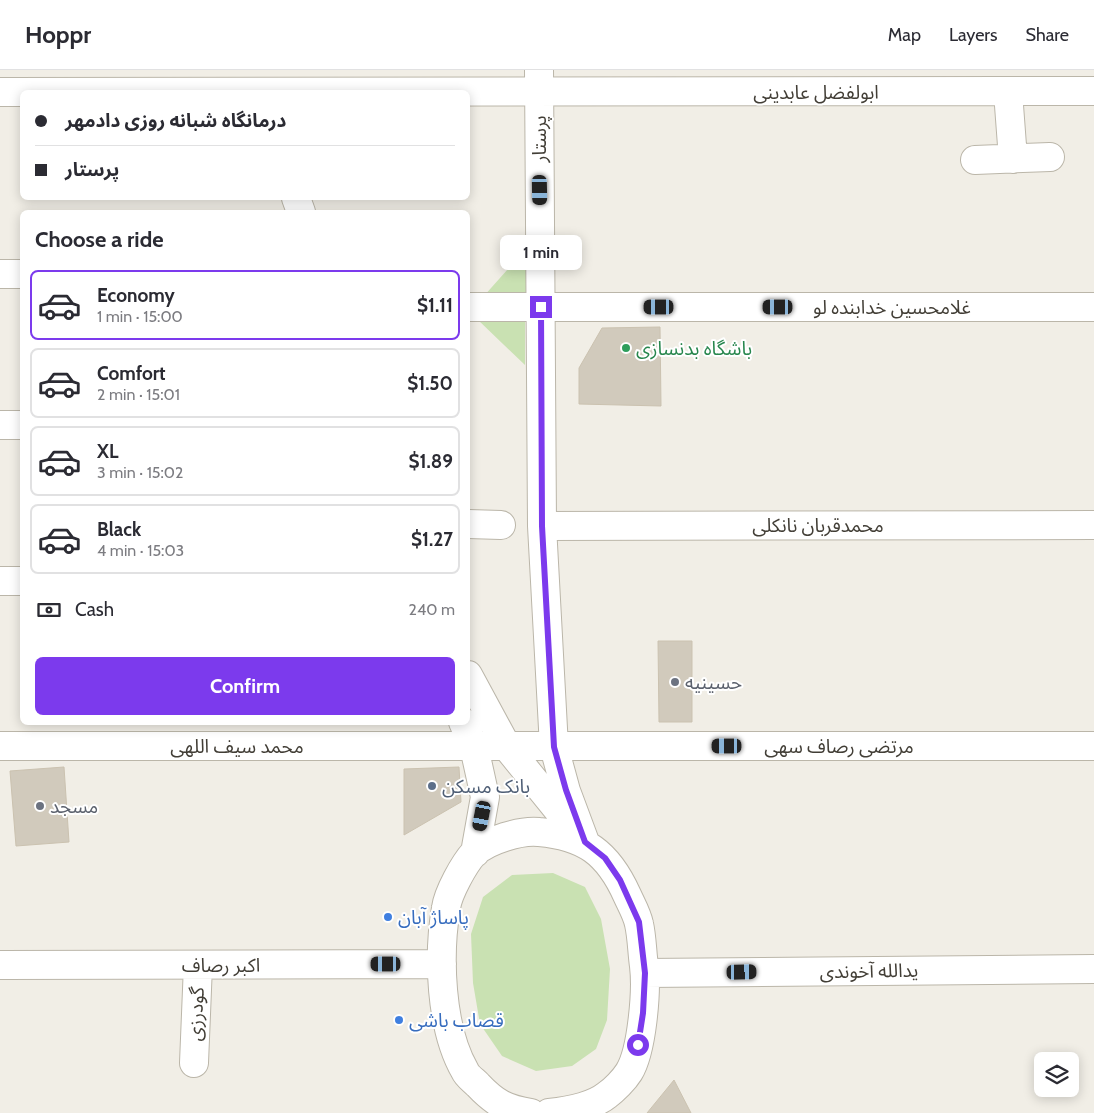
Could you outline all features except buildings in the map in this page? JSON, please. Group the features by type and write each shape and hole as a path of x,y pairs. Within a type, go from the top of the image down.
{"street":[{"name":"ابولفضل عابدینی","path":"62,90 247,84 539,81 1008,92 1094,91"},
{"name":"پرستار","path":"539,81 542,526 554,747 566,790 585,842"},
{"name":"ابولفضل عابدینی","path":"0,92 20,91"},
{"path":"1008,92 1013,159"},
{"path":"975,160 1050,157"},
{"path":"0,274 20,274"},
{"name":"غلامحسین خدابنده لو","path":"470,307 1094,307"},
{"path":"0,425 20,425"},
{"path":"470,524 501,525"},
{"name":"محمدقربان نانکلی","path":"542,526 1094,525"},
{"path":"0,581 20,581"},
{"path":"470,679 508,747 585,842 605,858 620,880 639,922 645,973 643,1013 638,1045 629,1072 610,1104 550,1113"},
{"path":"469,735 485,797 475,853 459,876 446,906 442,964 448,1029 465,1072 492,1100 514,1110 531,1113"},
{"name":"محمد سیف اللهی","path":"0,746 469,735 508,747"},
{"name":"مرتضی رصاف سهی","path":"508,747 1094,746"},
{"path":"475,853 501,838 529,831 557,834 585,842"},
{"name":"اکبر رصاف","path":"0,966 442,964"},
{"name":"گودرزی","path":"194,1063 198,965"},
{"name":"یدالله آخوندی","path":"645,973 1094,969"}],"green space":[{"path":"531,243 531,297 483,297"},
{"path":"477,319 525,320 525,365"},
{"path":"553,873 585,887 601,919 610,969 607,1020 596,1049 572,1066 536,1071 502,1056 480,1024 473,983 471,934 483,897 512,875"}],"place":[{"name":"باشگاه بدنسازی","path":"626,348"},
{"name":"حسینیه","path":"675,682"},
{"name":"بانک مسکن","path":"432,786"},
{"name":"مسجد","path":"40,806"},
{"name":"پاساژ آبان","path":"388,917"},
{"name":"قصاب باشی","path":"399,1020"}],"route":[{"path":"541,307 542,526 554,747 566,790 585,842 605,858 620,880 639,922 645,973 643,1013 638,1045"}]}
